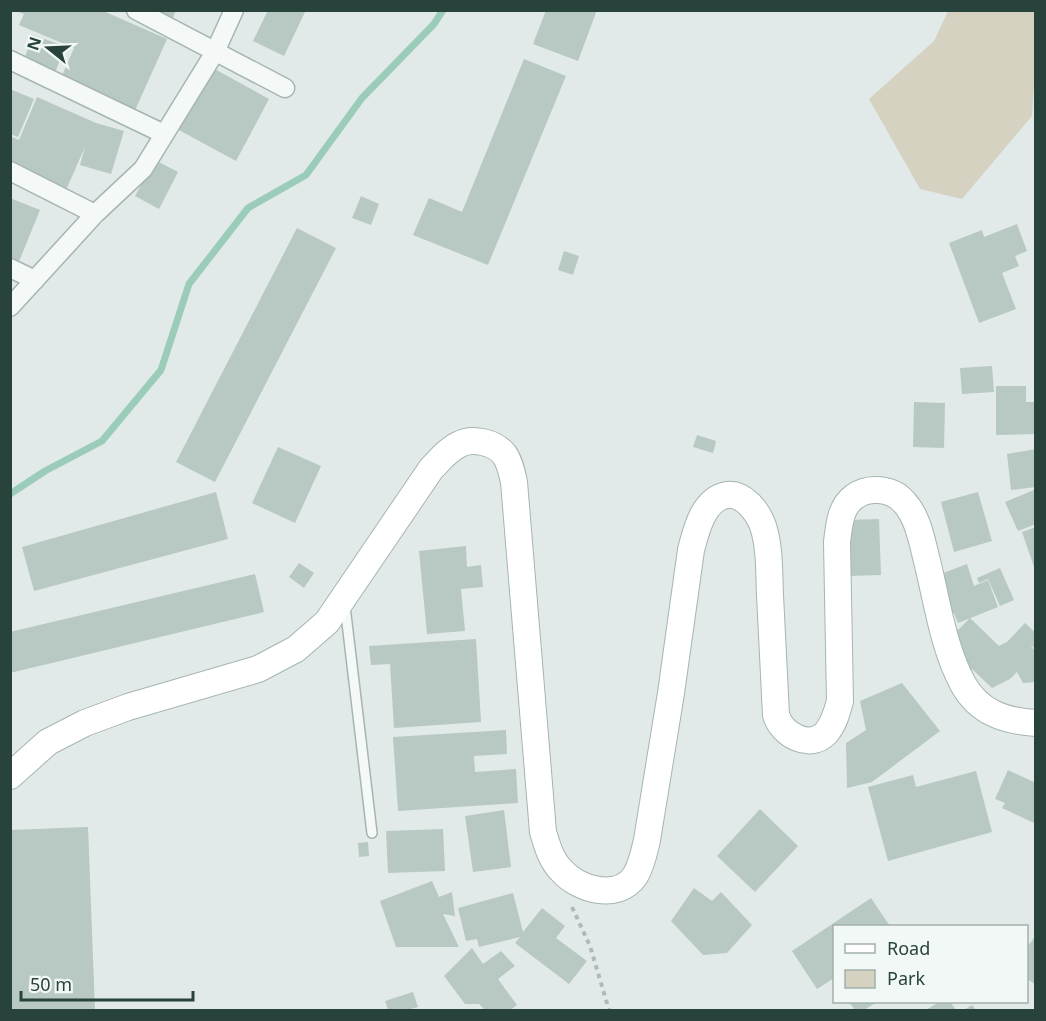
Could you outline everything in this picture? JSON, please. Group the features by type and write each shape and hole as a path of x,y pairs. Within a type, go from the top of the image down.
{"main road":[{"path":"10,776 48,742 85,723 258,669 296,649 327,622 431,469 461,442 475,441 485,443 505,454 514,482 543,832 550,853 560,870 574,882 592,889 608,890 625,885 630,881 642,862 671,693 691,550 699,524 709,506 726,495 734,495 751,506 763,527 769,563 776,715 785,732 802,739 821,738 828,731 834,719 840,701 837,542 840,522 843,510 849,501 856,495 877,489 888,491 904,500 915,520 950,651 963,685 976,701 993,714 1011,721 1035,723"}],"street":[{"path":"10,307 94,214 143,169 215,52 234,10"},
{"path":"141,12 285,88"},
{"path":"10,60 164,134"},
{"path":"10,171 94,214"},
{"path":"10,268 35,280"}],"lane":[{"path":"344,595 372,833"}],"path":[{"path":"560,870 573,908 590,946 609,1011"}],"green space":[{"path":"948,11 1035,11 1036,54 1032,116 962,199 920,189 869,99 934,41"}],"building":[{"path":"101,10 167,39 132,117 58,85 74,48 19,25 24,14 16,11"},
{"path":"149,10 176,10 172,20"},
{"path":"268,10 306,10 284,56 253,41"},
{"path":"546,10 597,10 578,61 533,44"},
{"path":"33,35 65,46 52,81 20,70"},
{"path":"524,59 566,76 488,265 413,235 429,198 462,212"},
{"path":"211,67 269,99 236,161 177,129"},
{"path":"10,89 34,99 18,137 10,134"},
{"path":"37,97 96,123 124,131 111,174 80,165 85,147 62,199 10,174 10,136 19,140"},
{"path":"155,160 178,172 159,209 135,196"},
{"path":"361,196 379,204 371,225 352,218"},
{"path":"10,198 40,210 18,264 10,261"},
{"path":"1017,224 1027,251 1015,256 1019,266 1002,273 1016,309 979,323 949,243 982,230 984,237"},
{"path":"297,228 336,248 215,482 176,462"},
{"path":"564,251 579,256 573,275 558,270"},
{"path":"992,366 994,392 962,394 960,368"},
{"path":"996,386 1026,386 1026,402 1036,402 1036,434 996,435"},
{"path":"914,402 945,403 944,448 913,447"},
{"path":"697,435 716,441 713,453 693,447"},
{"path":"278,447 321,466 295,523 252,503"},
{"path":"1036,449 1036,487 1011,490 1007,454"},
{"path":"1036,489 1036,524 1018,531 1005,502"},
{"path":"216,492 228,539 34,591 22,547"},
{"path":"978,492 992,541 954,552 941,502"},
{"path":"879,519 881,575 849,576 847,520"},
{"path":"1036,527 1036,570 1035,570 1022,532"},
{"path":"466,546 467,567 481,565 483,587 461,589 465,631 427,634 419,551"},
{"path":"299,563 314,573 304,588 289,577"},
{"path":"967,564 974,586 988,580 998,607 958,623 954,613 945,617 930,578"},
{"path":"1000,568 1014,600 1000,606 988,579 979,583 977,578"},
{"path":"255,574 264,612 10,673 10,632"},
{"path":"970,618 999,646 1007,642 1025,623 1036,633 1036,650 1030,644 1036,653 1036,682 1023,683 1017,672 1010,679 992,688 972,669 963,679 935,641 959,629"},
{"path":"476,639 481,722 394,728 390,664 371,665 369,646"},
{"path":"902,683 940,731 872,782 847,788 846,743 866,730 860,701"},
{"path":"506,730 507,754 474,756 475,772 516,769 518,803 398,811 393,737"},
{"path":"1008,770 1036,783 1034,823 1002,808 1005,803 995,799"},
{"path":"976,771 992,832 888,861 868,787 913,775 916,787"},
{"path":"760,809 798,846 755,892 717,856"},
{"path":"504,810 511,867 473,872 465,816"},
{"path":"88,827 95,1010 10,1010 10,830"},
{"path":"443,829 445,871 388,873 386,831"},
{"path":"368,842 369,856 359,857 358,843"},
{"path":"432,881 439,897 452,892 455,916 443,914 459,947 396,947 380,901"},
{"path":"694,888 712,901 721,892 752,925 727,953 703,955 671,921"},
{"path":"513,893 523,932 542,908 565,926 556,938 587,961 569,984 515,943 520,937 479,947 477,939 466,941 458,908"},
{"path":"871,898 889,925 833,925 833,979 817,989 792,951"},
{"path":"1036,935 1036,985 1028,979 1028,946"},
{"path":"472,948 483,964 501,951 515,966 498,979 517,1005 510,1010 485,1010 479,1004 465,1004 444,976"},
{"path":"413,992 418,1007 407,1010 388,1010 385,1001"},
{"path":"850,1003 875,1003 864,1010 855,1010"},
{"path":"937,1003 951,1003 956,1010 926,1010"},
{"path":"972,1005 976,1010 964,1010"}],"waterway":[{"path":"10,494 45,471 102,441 161,370 189,284 248,208 306,175 362,98 434,24 443,10"}]}
